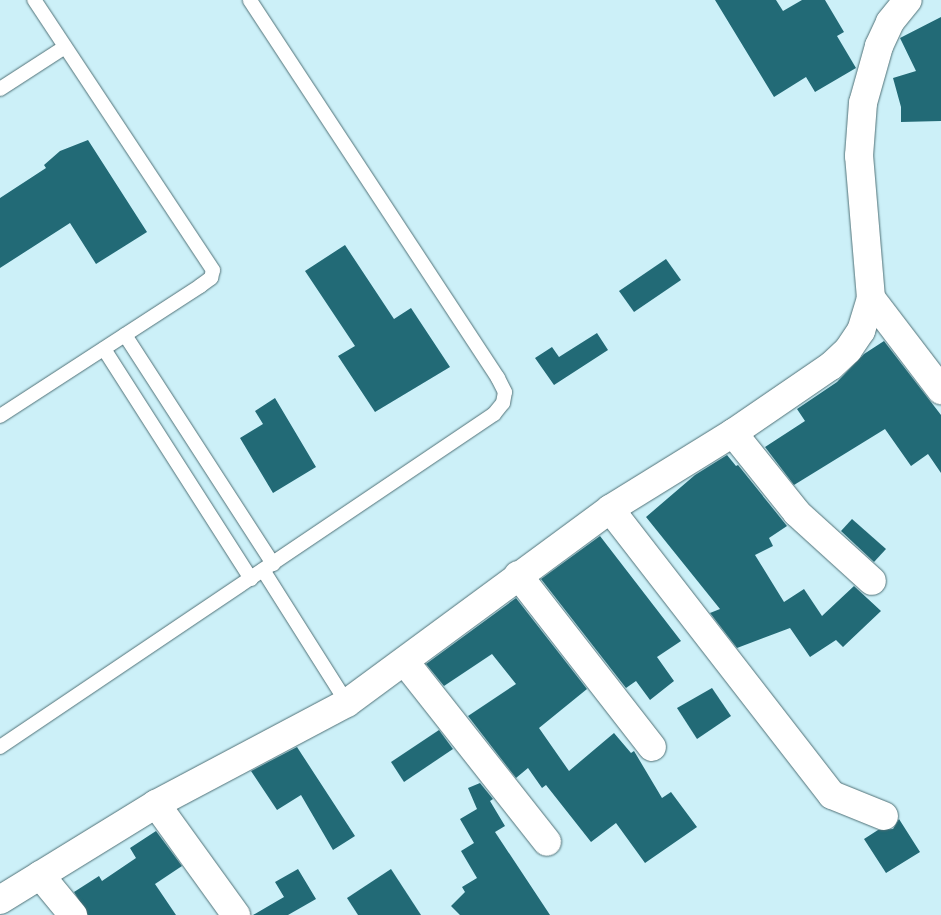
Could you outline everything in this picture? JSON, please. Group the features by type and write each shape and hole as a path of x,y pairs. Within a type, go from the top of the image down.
{"main road":[{"path":"0,900 156,804 347,703 610,509 733,433 831,366 848,350 861,331 872,298 859,156 863,103 878,46 890,22 908,0"},
{"path":"872,298 941,390"},
{"path":"733,433 797,513 872,581"},
{"path":"610,509 832,795 884,816"},
{"path":"518,575 652,747"},
{"path":"405,662 547,842"},
{"path":"156,804 223,910"},
{"path":"40,875 73,915"}],"lane":[{"path":"0,416 211,278 213,270 34,0"},
{"path":"0,747 494,414 503,403 504,392 250,0"},
{"path":"0,89 65,47"},
{"path":"125,335 268,567 347,703"},
{"path":"104,349 251,579"}],"building":[{"path":"715,0 776,0 783,11 802,0 825,0 844,32 837,36 856,68 815,92 806,77 774,97"},
{"path":"941,17 941,121 901,122 901,107 893,78 916,71 900,38"},
{"path":"88,140 147,232 96,264 70,223 0,268 0,198 46,168 44,165 60,151"},
{"path":"345,245 394,319 411,308 450,367 375,412 338,356 355,346 305,271"},
{"path":"666,259 681,280 634,312 619,291"},
{"path":"597,333 608,350 554,385 535,358 552,347 559,357"},
{"path":"884,341 941,415 941,473 928,454 911,466 885,429 794,485 765,447 805,421 797,409 837,382 864,354"},
{"path":"275,398 316,467 273,493 240,438 263,424 255,411"},
{"path":"727,455 736,466 738,465 787,526 769,538 773,546 755,555 784,602 804,589 822,616 854,586 881,611 843,647 836,640 810,657 790,628 737,648 710,613 720,609 646,517 695,475"},
{"path":"852,519 886,549 874,562 841,531"},
{"path":"600,536 681,641 657,657 674,681 650,700 636,681 626,688 541,579"},
{"path":"516,598 587,689 539,728 569,771 614,733 631,753 634,751 662,798 671,792 697,827 645,863 616,823 591,842 546,785 542,788 528,768 516,778 468,716 516,684 492,654 444,686 426,664"},
{"path":"712,688 731,716 697,739 677,708"},
{"path":"439,730 453,749 404,782 391,762"},
{"path":"297,747 355,836 333,850 301,795 277,810 251,771"},
{"path":"480,783 493,799 490,801 505,826 495,832 550,915 460,915 451,906 465,892 462,887 477,878 461,851 474,843 460,819 477,809 468,788"},
{"path":"899,819 920,852 886,873 864,839 878,830 893,829"},
{"path":"156,831 182,866 155,884 176,915 88,915 74,892 99,876 102,881 136,858 130,848"},
{"path":"298,869 316,899 288,915 253,915 284,897 275,882"},
{"path":"391,869 421,915 358,915 347,898"}]}
